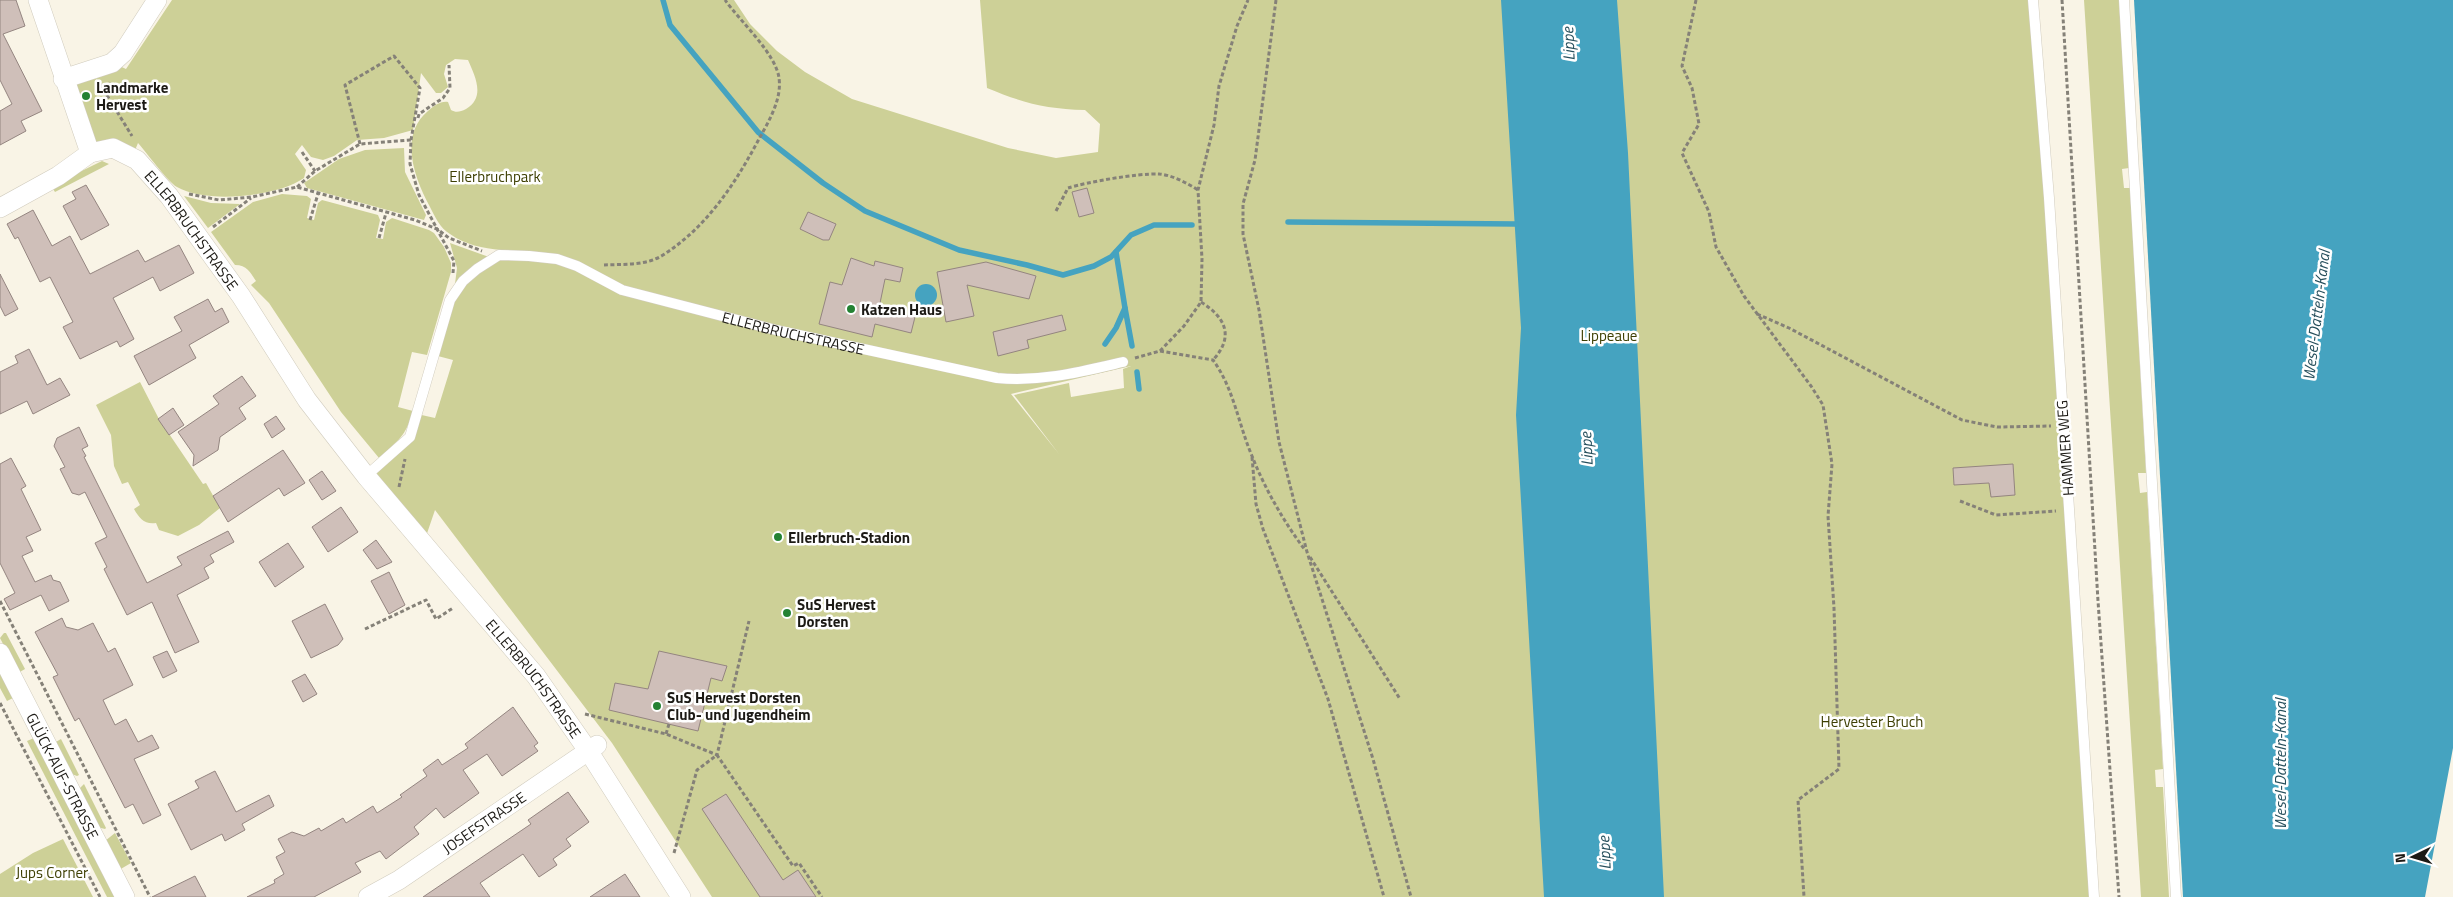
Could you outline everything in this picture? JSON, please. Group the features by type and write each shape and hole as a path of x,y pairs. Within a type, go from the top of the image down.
{"street":[{"path":"0,208 58,176 90,153 63,79 38,0"},
{"path":"63,79 112,63 123,53 158,0"},
{"name":"ELLERBRUCHSTRASSE","path":"90,153 113,148 137,160 169,196 241,296 307,400 366,476 536,676 593,748 666,875 681,897"},
{"name":"GLÜCK-AUF-STRASSE","path":"0,654 125,897"},
{"name":"JOSEFSTRASSE","path":"368,897 399,880 593,748"}],"lane":[{"name":"HAMMER WEG","path":"2033,0 2049,198 2094,897"},
{"path":"2124,0 2176,897"},
{"path":"366,476 410,437 450,300 463,282 477,268 499,255"},
{"name":"ELLERBRUCHSTRASSE","path":"499,255 538,257 577,266 622,290 776,330 997,378 1026,381 1066,376 1124,362"}],"path":[{"path":"577,266 639,264 662,256 694,230 722,201 741,174 766,126 778,96 779,78 773,62 725,0"},
{"path":"1160,351 1184,326 1201,302 1202,259 1198,190 1214,125 1219,86 1248,0"},
{"path":"1276,0 1255,160 1243,204 1244,234 1259,310 1279,442 1307,552 1373,759 1411,897"},
{"path":"1696,0 1682,66 1692,88 1699,124 1682,153 1709,212 1716,247 1756,314 1811,386 1822,405 1832,464 1828,516 1834,608 1839,769 1798,800 1804,897"},
{"path":"2062,0 2098,601 2119,897"},
{"path":"360,144 345,85 394,56 420,88 416,123"},
{"path":"449,65 450,88 443,98 419,114 411,140 410,164 419,195 454,261 450,300"},
{"path":"108,96 142,152 137,160"},
{"path":"185,193 219,200 252,197 297,187 315,171 360,144 411,140"},
{"path":"302,152 315,171"},
{"path":"1056,211 1068,188 1084,183 1160,174 1186,182 1198,190"},
{"path":"297,187 437,229 448,238 471,248 499,255"},
{"path":"310,220 318,194"},
{"path":"207,232 252,197"},
{"path":"379,238 386,214"},
{"path":"1201,302 1217,312 1224,326 1224,340 1221,351 1212,360"},
{"path":"1756,314 1789,328 1922,401 1962,420 1997,427 2063,426"},
{"path":"1124,362 1160,351 1212,360 1225,378 1252,457 1290,530 1307,552 1400,699"},
{"path":"1252,457 1256,504 1328,698 1384,897"},
{"path":"1960,501 1996,515 2070,510"},
{"path":"365,629 426,600 436,619 453,608"},
{"path":"0,601 150,897"},
{"path":"666,875 696,770 717,755 749,620"},
{"path":"0,703 100,897"},
{"path":"584,713 666,734 717,755 793,866 799,863 822,897"},
{"path":"666,734 669,724"}],"green space":[{"path":"172,0 734,0 750,24 777,51 805,72 852,99 1008,148 1056,158 1098,152 1100,124 1085,110 1035,104 1012,98 987,88 980,0 2038,0 2091,897 712,897 612,743 435,510 423,545 366,476 410,437 417,414 435,418 453,360 434,355 450,300 501,250 468,243 456,238 443,229 424,196 412,158 411,145 414,133 419,121 428,111 437,104 448,102 451,110 455,112 460,111 466,109 476,99 476,79 468,60 455,59 446,65 444,74 448,87 441,93 436,93 421,73 413,130 384,138 357,140 334,156 323,160 311,157 302,145 295,154 306,170 304,178 292,185 260,194 223,197 190,192 177,187 138,143 133,155 91,151 65,80 90,70 109,98 90,69 113,63 126,69","holes":["1131,366 1123,369 1124,388 1071,397 1069,383 1014,395 1059,454 1011,394"]},
{"path":"2084,0 2119,0 2129,168 2122,169 2124,188 2130,188 2146,473 2138,473 2140,493 2147,492 2163,769 2155,770 2156,787 2163,787 2169,897 2141,897"},
{"path":"404,148 405,172 426,215 424,220 307,188 304,183 339,159 365,150"},
{"path":"102,161 109,164 55,192 51,186"},
{"path":"282,194 307,196 311,199 307,218 314,220 318,203 322,200 378,215 380,220 376,238 383,239 386,222 392,218 429,230 434,233 444,247 451,263 451,272 427,355 412,352 398,407 413,411 407,427 400,438 379,458 341,412 269,303 251,285 256,281 250,272 242,266 235,265 211,232 253,202"},
{"path":"184,196 211,203 240,204 208,228"},
{"path":"450,243 489,257 455,284 457,268"},
{"path":"140,382 159,419 203,484 206,483 220,508 199,525 178,536 159,530 156,523 146,522 140,518 134,509 140,505 128,482 122,484 114,466 111,435 96,405"},
{"path":"6,633 25,669 18,673 0,638"},
{"path":"0,672 13,698 7,701 0,688"},
{"path":"34,738 115,897 107,897 27,741"},
{"path":"61,739 79,775 77,776 69,773 54,743"},
{"path":"84,784 105,829 97,827 78,790"},
{"path":"115,833 131,863 119,870 105,841"},
{"name":"Jups Corner","path":"63,839 93,897 0,897 0,874 33,853"}],"water":[{"name":"Lippe","path":"1501,0 1617,0 1628,153 1664,897 1544,897 1516,415 1521,328"},
{"name":"Wesel-Datteln-Kanal","path":"2134,0 2453,0 2453,748 2425,897 2183,897"},
{"path":"926,284 934,287 937,295 934,303 926,306 918,303 915,295 918,287"}],"building":[{"path":"0,0 16,0 25,26 3,34 42,111 21,121 26,131 0,145 0,111 12,104 0,80"},
{"path":"86,185 109,225 81,240 63,206 76,199 72,192"},
{"path":"1087,188 1094,213 1079,217 1072,192"},
{"path":"33,210 52,246 70,236 90,274 138,250 145,262 179,245 194,273 160,291 153,277 113,298 134,339 120,347 117,341 80,359 63,327 73,322 50,277 40,282 18,237 15,239 7,224"},
{"path":"808,212 836,224 829,240 823,240 800,229"},
{"path":"851,258 874,266 875,261 903,268 900,282 885,279 879,308 915,317 911,333 875,324 872,337 819,324 830,282 842,285"},
{"path":"986,262 1036,276 1029,299 967,285 974,316 946,322 937,272"},
{"path":"0,274 18,309 5,316 0,306"},
{"path":"208,299 215,312 222,308 229,322 189,345 196,358 149,385 134,356 182,331 174,317"},
{"path":"1062,315 1066,330 1027,340 1029,348 998,356 993,332"},
{"path":"29,349 47,385 60,378 70,395 33,414 27,401 0,414 0,372 18,363 15,356"},
{"path":"242,376 256,396 239,408 246,419 220,437 218,450 193,466 194,455 178,432 219,404 213,396"},
{"path":"173,408 184,425 169,435 158,419"},
{"path":"276,416 285,429 272,438 264,424"},
{"path":"79,427 88,446 82,449 86,456 84,457 147,583 182,565 177,557 228,531 234,542 210,555 214,562 204,568 209,578 177,595 199,642 175,653 152,602 127,615 104,569 107,567 95,543 107,537 85,492 79,495 72,493 60,469 65,467 54,446 57,438"},
{"path":"283,450 305,483 284,496 279,488 228,522 213,496"},
{"path":"11,458 26,486 21,489 41,530 26,537 33,551 22,556 35,582 51,575 53,580 60,582 69,601 49,611 41,595 10,610 4,599 15,593 0,563 0,464"},
{"path":"2013,464 2015,495 1991,497 1989,483 1954,485 1953,468"},
{"path":"322,471 336,491 322,500 309,480"},
{"path":"341,507 358,532 328,552 312,527"},
{"path":"376,540 392,562 377,569 363,550"},
{"path":"288,543 304,567 275,587 259,562"},
{"path":"389,572 405,605 389,614 371,581"},
{"path":"325,604 343,639 338,645 311,658 292,621"},
{"path":"62,618 66,627 78,630 93,623 108,652 115,648 133,685 103,700 115,725 126,719 138,742 152,735 159,748 134,759 161,815 143,824 133,804 125,808 79,718 75,721 53,677 58,675 35,632"},
{"path":"167,651 177,671 163,678 153,657"},
{"path":"659,651 727,666 722,681 711,678 698,731 609,710 615,683 648,689"},
{"path":"305,674 317,694 303,702 292,681"},
{"path":"513,707 538,743 534,746 538,751 502,776 487,754 463,770 479,793 444,818 436,808 414,827 419,834 386,859 380,851 355,863 361,872 314,897 247,897 275,883 274,880 284,874 276,857 285,852 278,839 292,832 304,836 319,828 321,831 343,818 346,823 373,806 377,813 402,797 400,795 427,776 423,770 438,759 442,765 468,748 465,744"},
{"path":"215,771 236,812 269,795 274,806 242,824 245,830 225,841 222,834 191,850 168,804 199,788 195,781"},
{"path":"568,792 589,822 566,839 571,846 553,859 557,865 539,877 523,854 480,883 490,897 423,897 531,824 528,820"},
{"path":"726,794 783,880 798,870 816,897 760,897 702,809"},
{"path":"625,874 640,897 590,897"},
{"path":"195,876 206,897 152,897"}],"waterway":[{"path":"663,0 670,25 758,132 823,183 865,211 959,250 1063,275 1094,266 1111,257 1131,235 1154,225 1192,225"},
{"path":"1288,222 1516,224"},
{"path":"1105,344 1116,328 1125,308 1116,252"},
{"path":"1125,308 1132,346"},
{"path":"1137,372 1139,389"}],"place":[{"name":"Landmarke Hervest","path":"86,96"},
{"name":"Katzen Haus","path":"851,309"},
{"name":"Ellerbruch-Stadion","path":"778,537"},
{"name":"SuS Hervest Dorsten","path":"787,613"},
{"name":"SuS Hervest Dorsten Club- und Jugendheim","path":"657,706"}],"park label":[{"name":"Ellerbruchpark","path":"495,176"},
{"name":"Lippeaue","path":"1609,335"},
{"name":"Hervester Bruch","path":"1872,721"}]}
